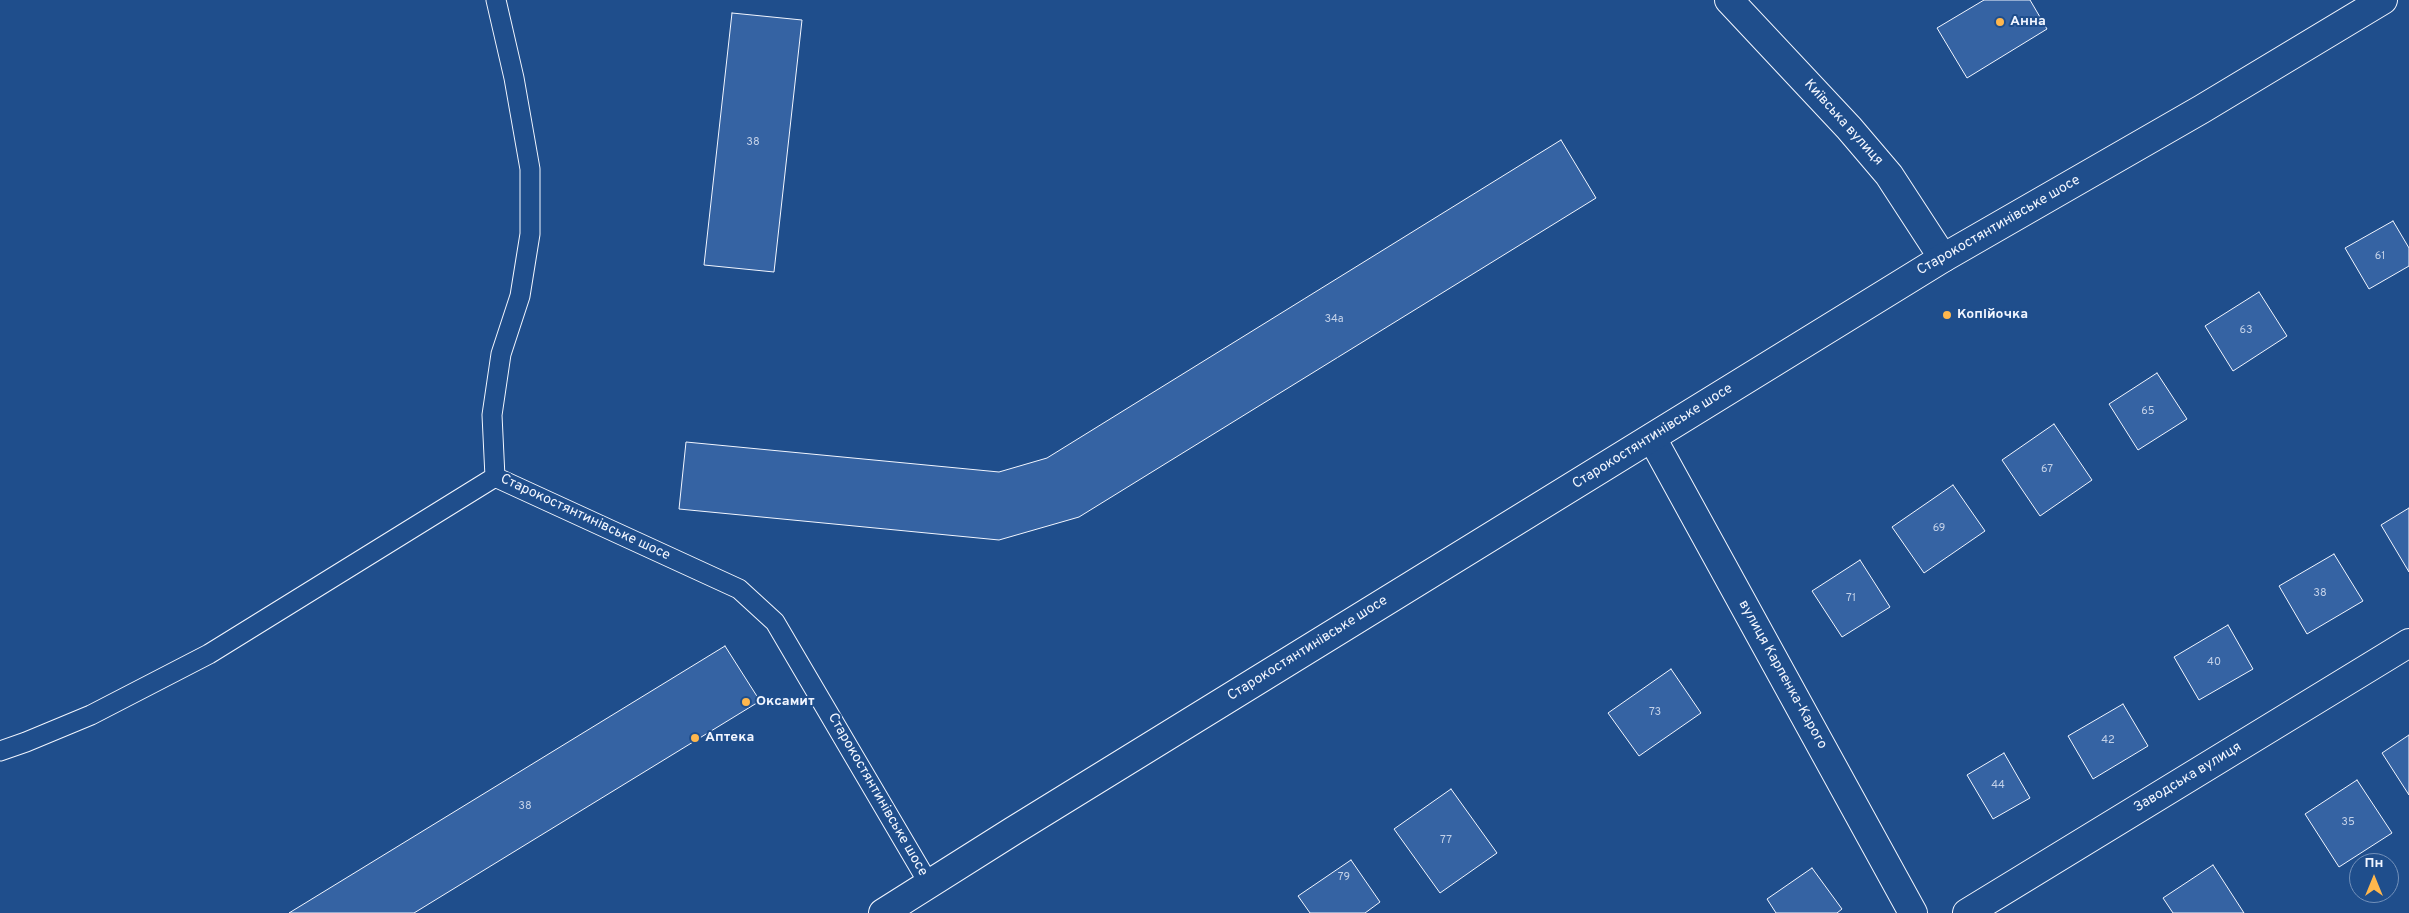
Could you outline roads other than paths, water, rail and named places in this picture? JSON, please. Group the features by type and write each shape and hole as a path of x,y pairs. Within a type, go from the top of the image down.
{"main road":[{"name":"Київська вулиця","path":"1728,0 1850,128 1889,175 1942,258"},
{"name":"Старокостянтинівське шосе","path":"883,913 1942,258 2202,109 2383,0"},
{"name":"вулиця Карпенка-Карого","path":"1652,438 1913,913"},
{"name":"Заводська вулиця","path":"1967,913 2409,643"}],"lane":[{"name":"Старокостянтинівське шосе","path":"496,0 514,78 530,169 530,234 520,296 501,354 494,397 492,415 494,477 739,589 775,622 929,884"},
{"path":"0,751 91,715 209,654 494,477"}],"place":[{"name":"Анна","path":"2000,22"},
{"name":"Копійочка","path":"1947,315"},
{"name":"Оксамит","path":"746,702"},
{"name":"Аптека","path":"695,738"}]}
